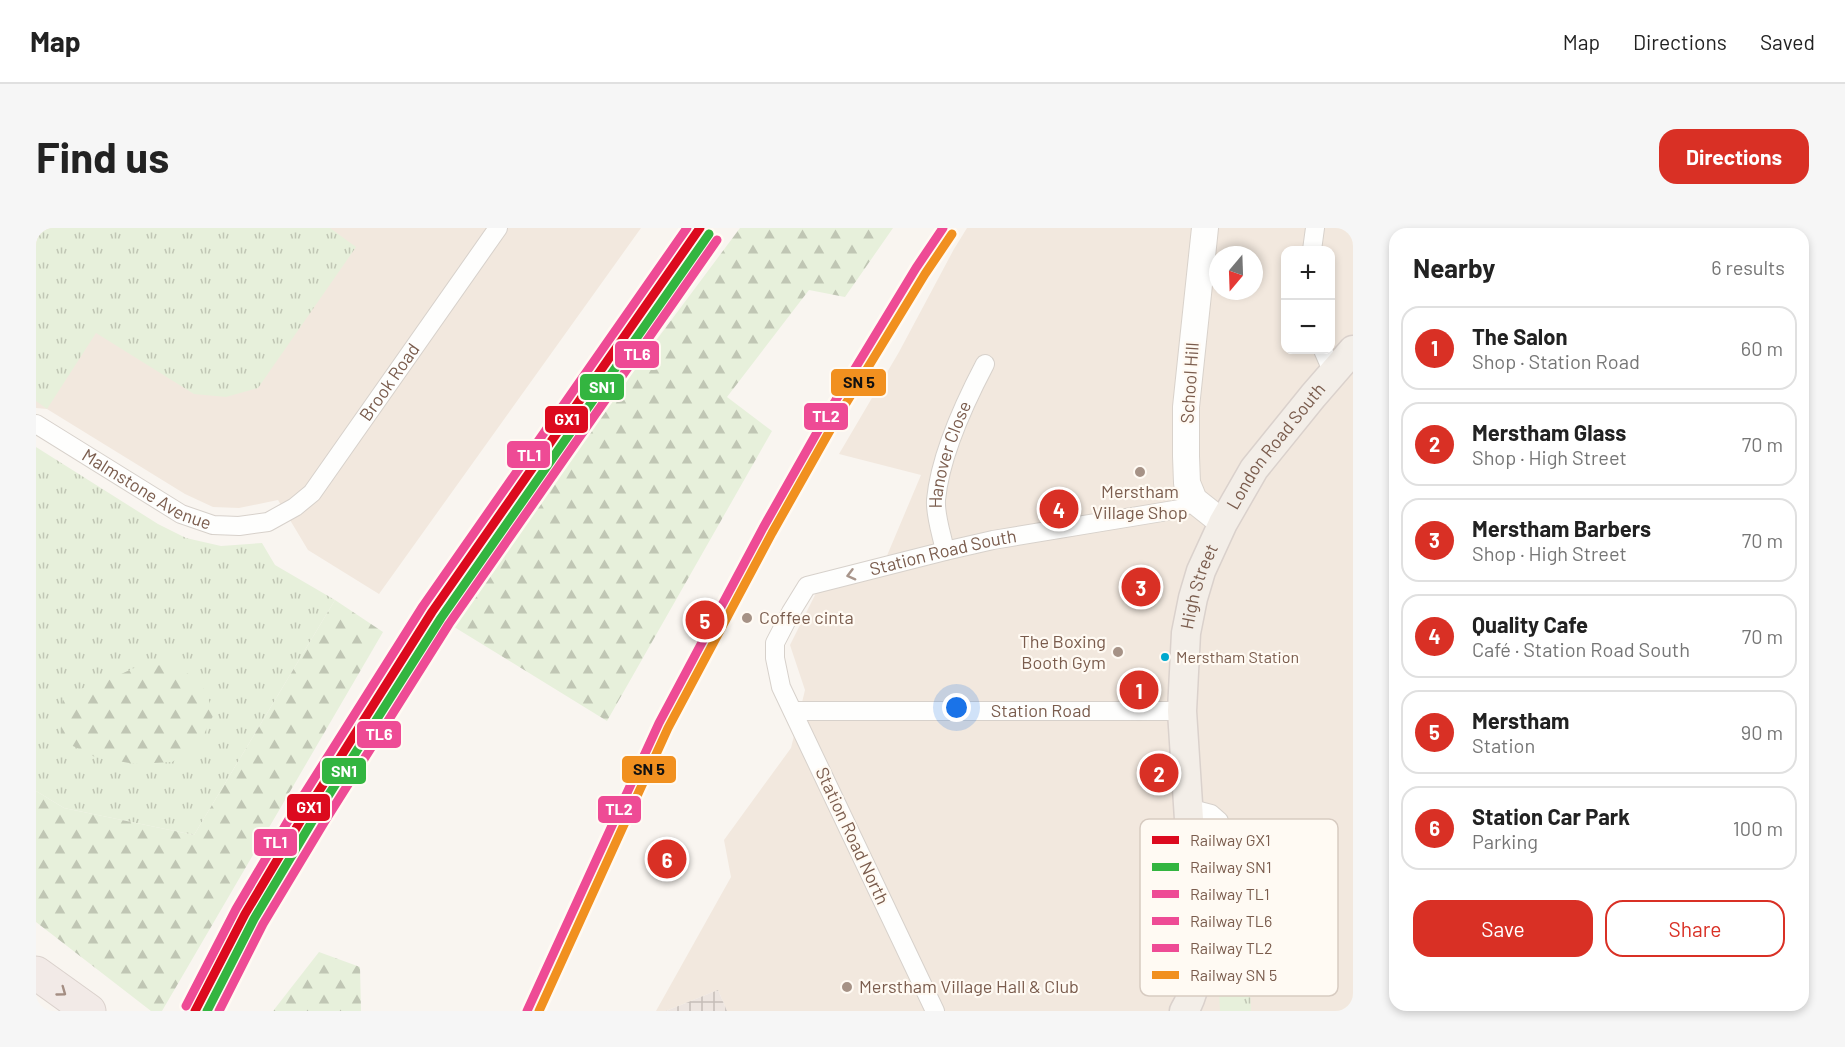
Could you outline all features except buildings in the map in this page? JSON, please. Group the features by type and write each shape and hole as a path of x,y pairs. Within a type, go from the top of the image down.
{"highway":[{"path":"36,973 89,1011"}],"main road":[{"name":"London Road South","path":"1223,523 1254,469 1328,361 1353,350"},
{"name":"High Street","path":"1189,819 1182,711 1186,633 1201,571 1223,523"},
{"name":"High Street","path":"1184,1011 1190,996"}],"street":[{"name":"Brook Road","path":"268,522 295,507 312,493 498,228"},
{"name":"School Hill","path":"1194,500 1187,483 1186,407 1205,228"},
{"path":"1313,246 1315,228"},
{"name":"Hanover Close","path":"945,550 936,501 941,473 968,397 985,364"},
{"name":"Malmstone Avenue","path":"36,424 182,514 213,525 239,526 268,522"},
{"path":"1194,500 1223,523"},
{"name":"Station Road South","path":"775,658 774,648 777,637 807,586 945,550 993,540 1180,509 1194,500"},
{"name":"Station Road North","path":"775,658 781,687 935,1011"},
{"name":"Station Road","path":"793,711 1182,711"}],"shaded area":[{"path":"36,228 641,228 379,594 308,550 278,500 239,508 213,507 185,494 47,409 36,408"},
{"path":"967,228 1353,228 1353,1011 727,1011 718,990 666,1011 656,1011 731,877 724,840 791,748 805,690 790,645 816,593 878,577 921,475 839,454 899,352"},
{"path":"718,990 727,1011 666,1011"}],"green space":[{"path":"36,228 330,228 356,247 258,388 226,397 194,394 96,333 47,409 36,401"},
{"path":"740,228 893,228 845,297 809,290 727,397 772,431 607,721 446,622"},
{"path":"36,447 158,524 186,538 221,546 262,543 275,565 335,600 194,835 64,808 36,791"},
{"path":"335,600 383,632 162,1011 151,1011 36,922 36,791 64,808 194,835"},
{"path":"170,664 194,677 207,693 213,716 198,746 172,762 135,764 95,757 63,741 60,714 64,694 104,682 134,668"},
{"path":"319,952 360,967 361,1011 273,1011"},
{"path":"1219,996 1250,996 1251,1011 1220,1011"}],"rail line":[{"name":"TL1","path":"186,1006 236,909 298,804 423,606 687,228"},
{"name":"GX1","path":"195,1011 245,914 307,810 432,612 700,228"},
{"name":"TL2","path":"527,1011 659,723 763,528 828,413 916,268 943,228"},
{"name":"SN1","path":"207,1011 254,919 316,815 441,618 709,234"},
{"name":"TL6","path":"219,1011 263,924 449,624 717,240"}],"transit line":[{"path":"539,1011 668,728 772,533 837,418 952,234"}],"place":[{"name":"Merstham Village Shop","path":"1140,472"},
{"name":"Quality Cafe","path":"1059,509"},
{"name":"Merstham Barbers","path":"1141,587"},
{"name":"Coffee cinta","path":"747,618"},
{"name":"Merstham","path":"705,620"},
{"name":"The Boxing Booth Gym","path":"1118,652"},
{"name":"Merstham Station","path":"1165,657"},
{"name":"The Salon","path":"1139,690"},
{"name":"Merstham Glass","path":"1159,773"},
{"name":"Station Car Park","path":"667,859"},
{"name":"Merstham Village Hall & Club","path":"847,987"}]}
